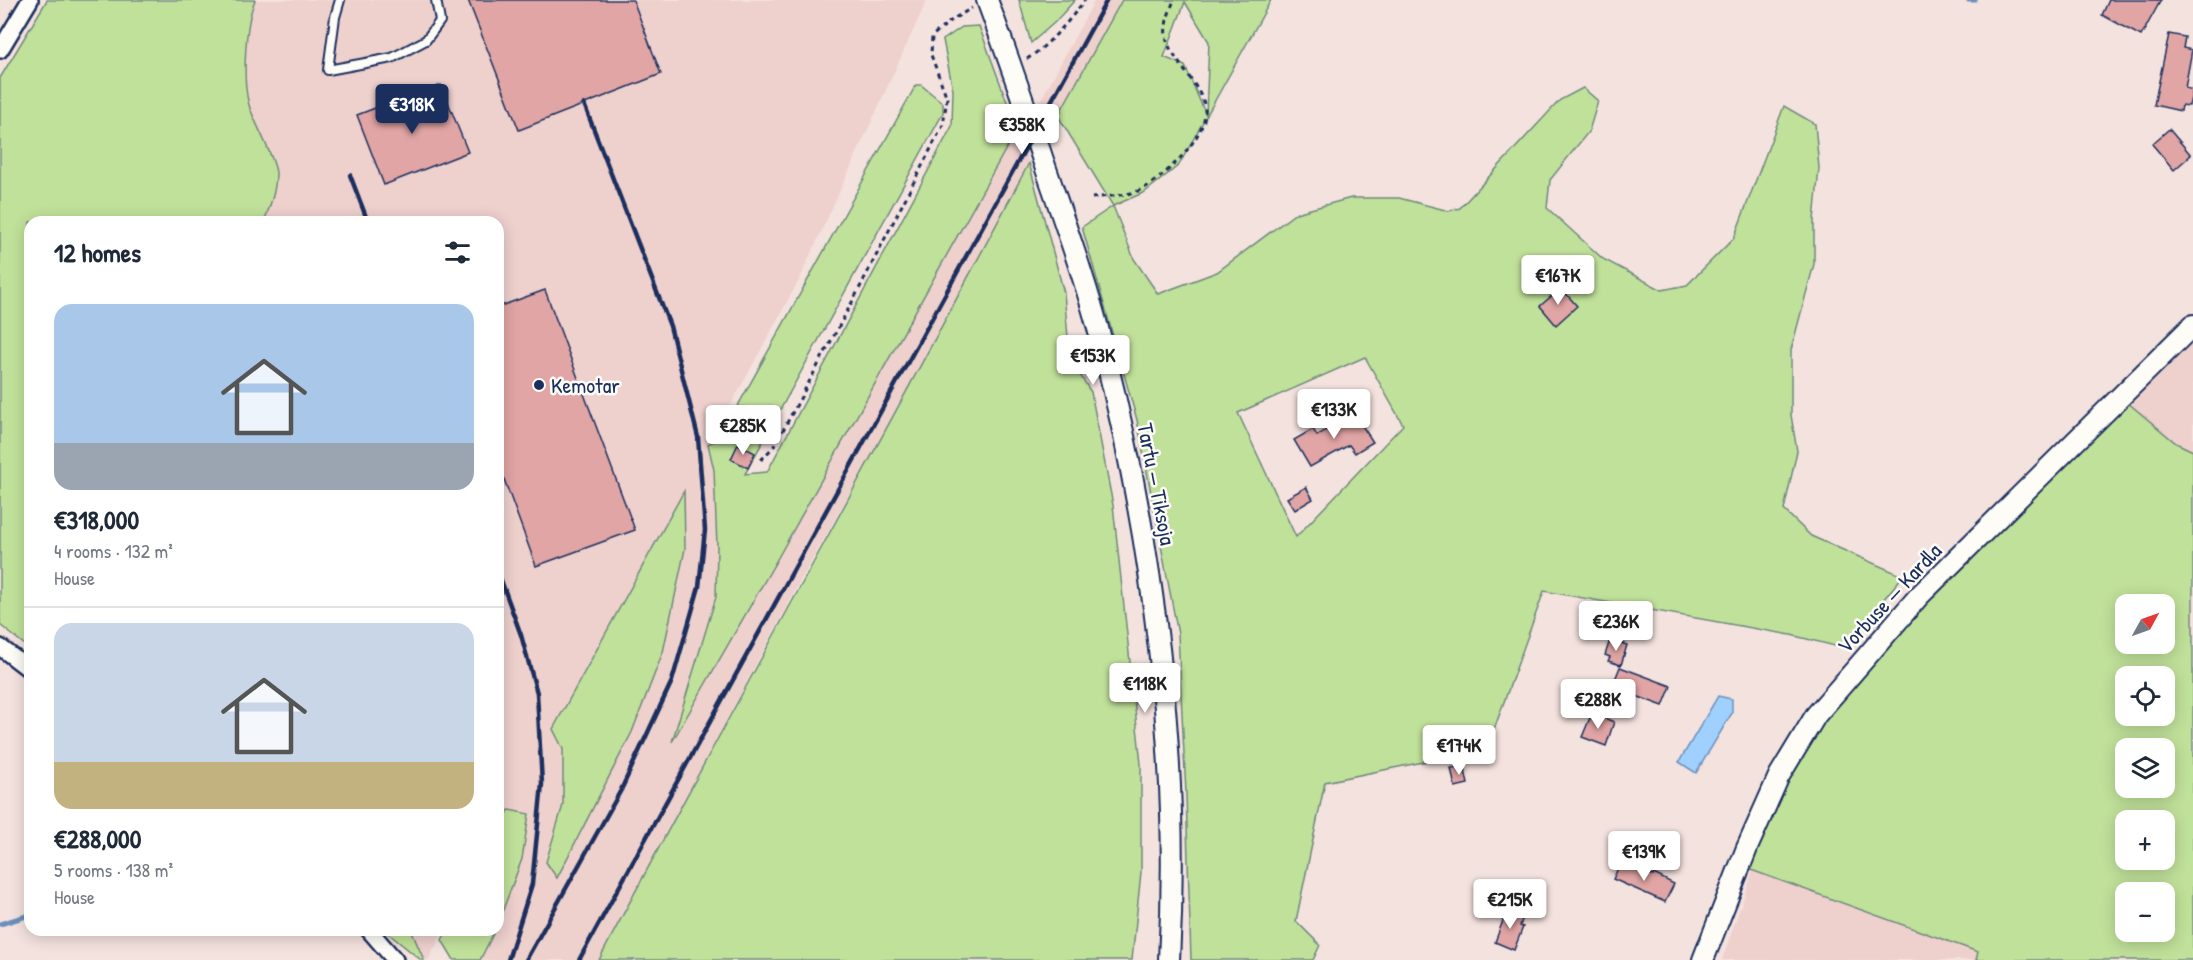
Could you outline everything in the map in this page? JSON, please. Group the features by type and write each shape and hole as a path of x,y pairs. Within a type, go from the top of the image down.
{"main road":[{"name":"Tartu — Tiksoja","path":"987,0 1013,69 1103,346 1121,422 1151,580 1164,704 1170,811 1169,960"},
{"name":"Vorbuse — Kardla","path":"1703,960 1747,848 1779,776 1816,715 1919,596 2193,325"}],"street":[{"path":"0,50 30,0"},
{"path":"0,647 24,665"},
{"path":"374,936 395,960"}],"lane":[{"path":"340,0 334,17 328,70 392,58 426,40 440,21 436,0"}],"path":[{"path":"761,460 776,445 943,125 946,98 931,55 932,36 953,19 987,0"},
{"path":"1013,69 1042,49 1072,18 1085,0"},
{"path":"1092,198 1138,191 1154,182 1172,167 1203,129 1205,108 1197,88 1166,38 1166,23 1174,0"}],"shaded area":[{"path":"255,0 927,0 800,278 709,445 714,470 717,546 716,597 673,738 1017,129 1029,163 920,368 801,580 599,960 480,960 492,936 504,936 504,865 509,810 504,819 504,216 266,216 273,200 248,103 245,56 251,8","holes":["683,493 632,732 557,877 546,862 563,805 563,749 553,729"]},
{"path":"1095,0 1122,0 1049,133 1037,107"},
{"path":"2193,325 2193,451 2176,443 2121,397"},
{"path":"1753,871 1979,952 1976,960 1722,960"},
{"path":"414,936 441,936 428,960 424,960"}],"green space":[{"path":"47,0 255,0 247,37 245,67 247,94 249,105 272,158 276,173 274,192 266,216 24,216 24,644 0,625 0,78"},
{"path":"1019,0 1075,0 1031,43"},
{"path":"1122,0 1271,0 1179,165 1145,192 1113,206 1058,116","holes":["1185,2 1209,42 1206,115 1185,66 1164,57"]},
{"path":"979,26 1017,129 775,563 672,742 716,597 717,546 714,470 708,444 720,438 916,85 921,85 943,103 943,113 745,474 767,472 952,126 953,90 943,40 962,27"},
{"path":"1583,88 1598,101 1589,131 1550,180 1547,208 1603,259 1662,290 1687,285 1734,238 1784,106 1815,124 1819,168 1814,221 1814,264 1791,350 1791,415 1797,451 1784,510 1811,536 1903,576 1843,648 1791,635 1544,591 1487,749 1325,782 1296,921 1320,945 1313,960 1191,960 1178,634 1137,420 1082,227 1113,206 1134,259 1158,294 1217,272 1296,213 1351,198 1399,198 1449,211 1460,208 1560,100","holes":["1365,357 1403,425 1296,537 1238,413"]},
{"path":"1029,163 1064,293 1070,359 1091,392 1113,505 1141,764 1141,872 1132,960 599,960 922,363"},
{"path":"2121,397 2176,443 2193,451 2193,960 1976,960 1978,952 1740,866 1816,715"},
{"path":"684,491 685,549 663,652 632,732 557,878 546,862 563,805 563,749 553,729"},
{"path":"509,810 529,814 522,859 504,907 504,819"},
{"path":"391,936 414,936 424,960"},
{"path":"444,936 492,936 480,960 454,960 442,940"}],"water":[{"path":"1718,696 1732,699 1732,713 1696,773 1679,762"}],"building":[{"path":"468,0 633,0 661,74 519,130"},
{"path":"2109,0 2161,0 2141,36 2102,15"},
{"path":"2169,34 2185,37 2183,48 2192,50 2185,88 2193,90 2189,106 2182,105 2181,111 2154,105"},
{"path":"441,85 468,152 384,185 357,115 391,102 393,105"},
{"path":"2169,129 2191,155 2174,170 2152,144"},
{"path":"1561,288 1577,306 1556,325 1540,306"},
{"name":"Kemotar","path":"545,290 635,530 536,566 504,479 504,305"},
{"path":"1353,412 1373,442 1355,453 1349,445 1310,467 1294,440 1313,429 1317,436"},
{"path":"738,444 755,453 748,468 731,459"},
{"path":"1306,487 1313,499 1295,510 1287,498"},
{"path":"1610,640 1627,645 1621,665 1608,661 1610,657 1605,655"},
{"path":"1620,667 1671,686 1663,706 1612,687"},
{"path":"1592,713 1614,722 1606,746 1582,737"},
{"path":"1464,766 1468,784 1455,787 1451,768"},
{"path":"1621,862 1674,884 1665,902 1613,879"},
{"path":"1507,910 1523,917 1520,926 1523,927 1514,950 1495,942"}],"waterway":[{"path":"1968,0 1975,0"},
{"path":"0,924 24,917"}],"railway":[{"path":"579,960 1107,0"},
{"path":"526,960 621,790 672,681 699,587 705,530 698,437 670,326 584,104"},
{"path":"350,175 366,216"},
{"path":"504,588 521,635 537,693 542,784 532,884 508,960"}],"place":[{"name":"Kemotar","path":"539,385"}]}
